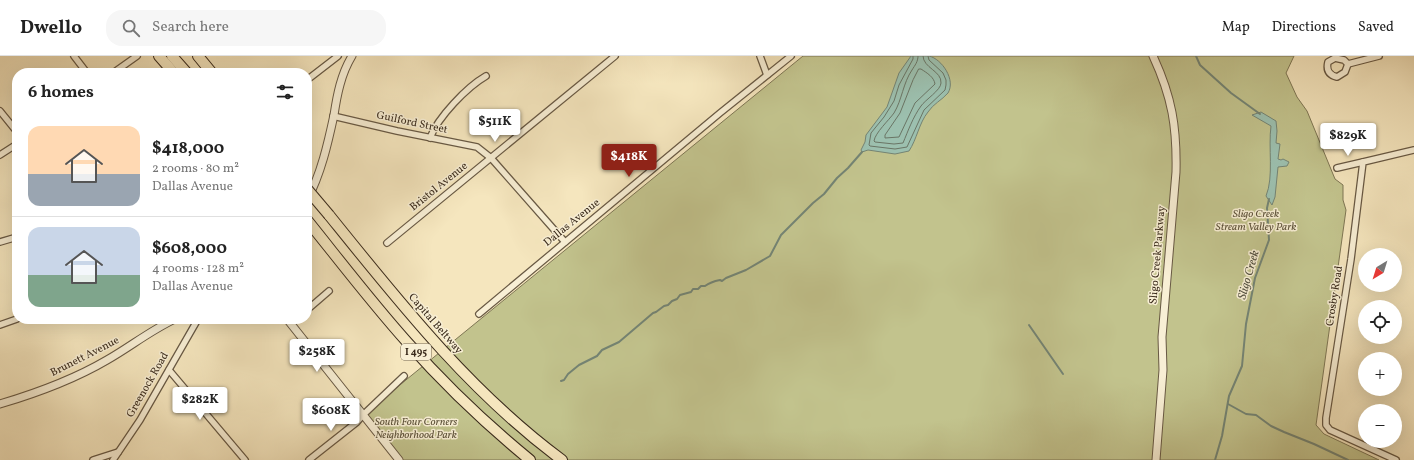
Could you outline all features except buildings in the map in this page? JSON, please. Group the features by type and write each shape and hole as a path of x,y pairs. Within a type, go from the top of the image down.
{"highway":[{"path":"159,56 170,68"},
{"path":"172,56 183,68"},
{"path":"200,56 209,68"},
{"name":"Capital Beltway","path":"312,194 417,323 457,367 518,424 562,460"},
{"name":"I 495","path":"312,226 407,342 442,380 505,440 530,460"}],"street":[{"path":"74,56 83,68"},
{"path":"120,68 137,56"},
{"path":"312,76 338,56"},
{"path":"312,191 324,159 338,92 347,63 352,56"},
{"name":"Bristol Avenue","path":"387,242 615,56"},
{"path":"760,56 767,75"},
{"name":"Dallas Avenue","path":"479,314 564,242 791,56"},
{"name":"Sligo Creek Parkway","path":"1152,56 1163,77 1172,108 1176,145 1176,172 1163,329 1163,370 1156,460"},
{"path":"1348,64 1379,56"},
{"path":"430,138 434,127 445,114 477,81 486,76"},
{"path":"0,111 12,126"},
{"name":"Guilford Street","path":"333,116 477,147 491,158 564,242"},
{"path":"0,155 12,147"},
{"path":"1337,168 1414,150"},
{"name":"Crosby Road","path":"1363,162 1351,259 1326,425 1330,430 1396,460"},
{"path":"0,242 12,238"},
{"path":"312,306 329,291"},
{"path":"0,325 12,321"},
{"name":"Brunett Avenue","path":"0,404 40,392 75,377 107,360 165,324"},
{"name":"Greenock Road","path":"113,460 140,420 195,324"},
{"path":"294,324 399,460"},
{"path":"169,370 245,460"},
{"path":"309,460 357,422 404,376"},
{"path":"93,460 118,452"}],"green space":[{"path":"803,56 1294,56 1286,73 1297,97 1307,111 1335,179 1343,185 1343,200 1346,210 1316,425 1324,434 1379,460 401,460 363,415"}],"water":[{"path":"911,56 929,56 939,61 949,76 950,88 948,93 930,109 925,116 909,151 895,154 868,150 862,152 861,150 865,142 866,135 887,107 899,73"},
{"path":"1261,112 1276,121 1276,143 1280,144 1278,159 1283,159 1289,162 1287,166 1278,167 1275,197 1272,205 1266,196 1270,180 1271,126 1252,115"}],"waterway":[{"name":"Sligo Creek","path":"1196,56 1200,65 1231,93 1260,114"},
{"path":"561,381 564,380 568,374 579,365 597,356 602,350 619,342 653,313 668,305 680,295 691,292 693,289 698,289 701,286 705,286 720,280 722,281 746,270 770,256 781,235 824,194 862,152"},
{"name":"Sligo Creek","path":"1215,460 1222,436 1229,396 1242,366 1246,324 1255,278 1269,240 1267,208 1269,199"},
{"path":"1029,325 1063,374"},
{"path":"1228,404 1246,414 1256,415 1271,426 1348,460"}],"park label":[{"name":"Sligo Creek Stream Valley Park","path":"1256,220"},
{"name":"South Four Corners Neighborhood Park","path":"416,428"}]}
